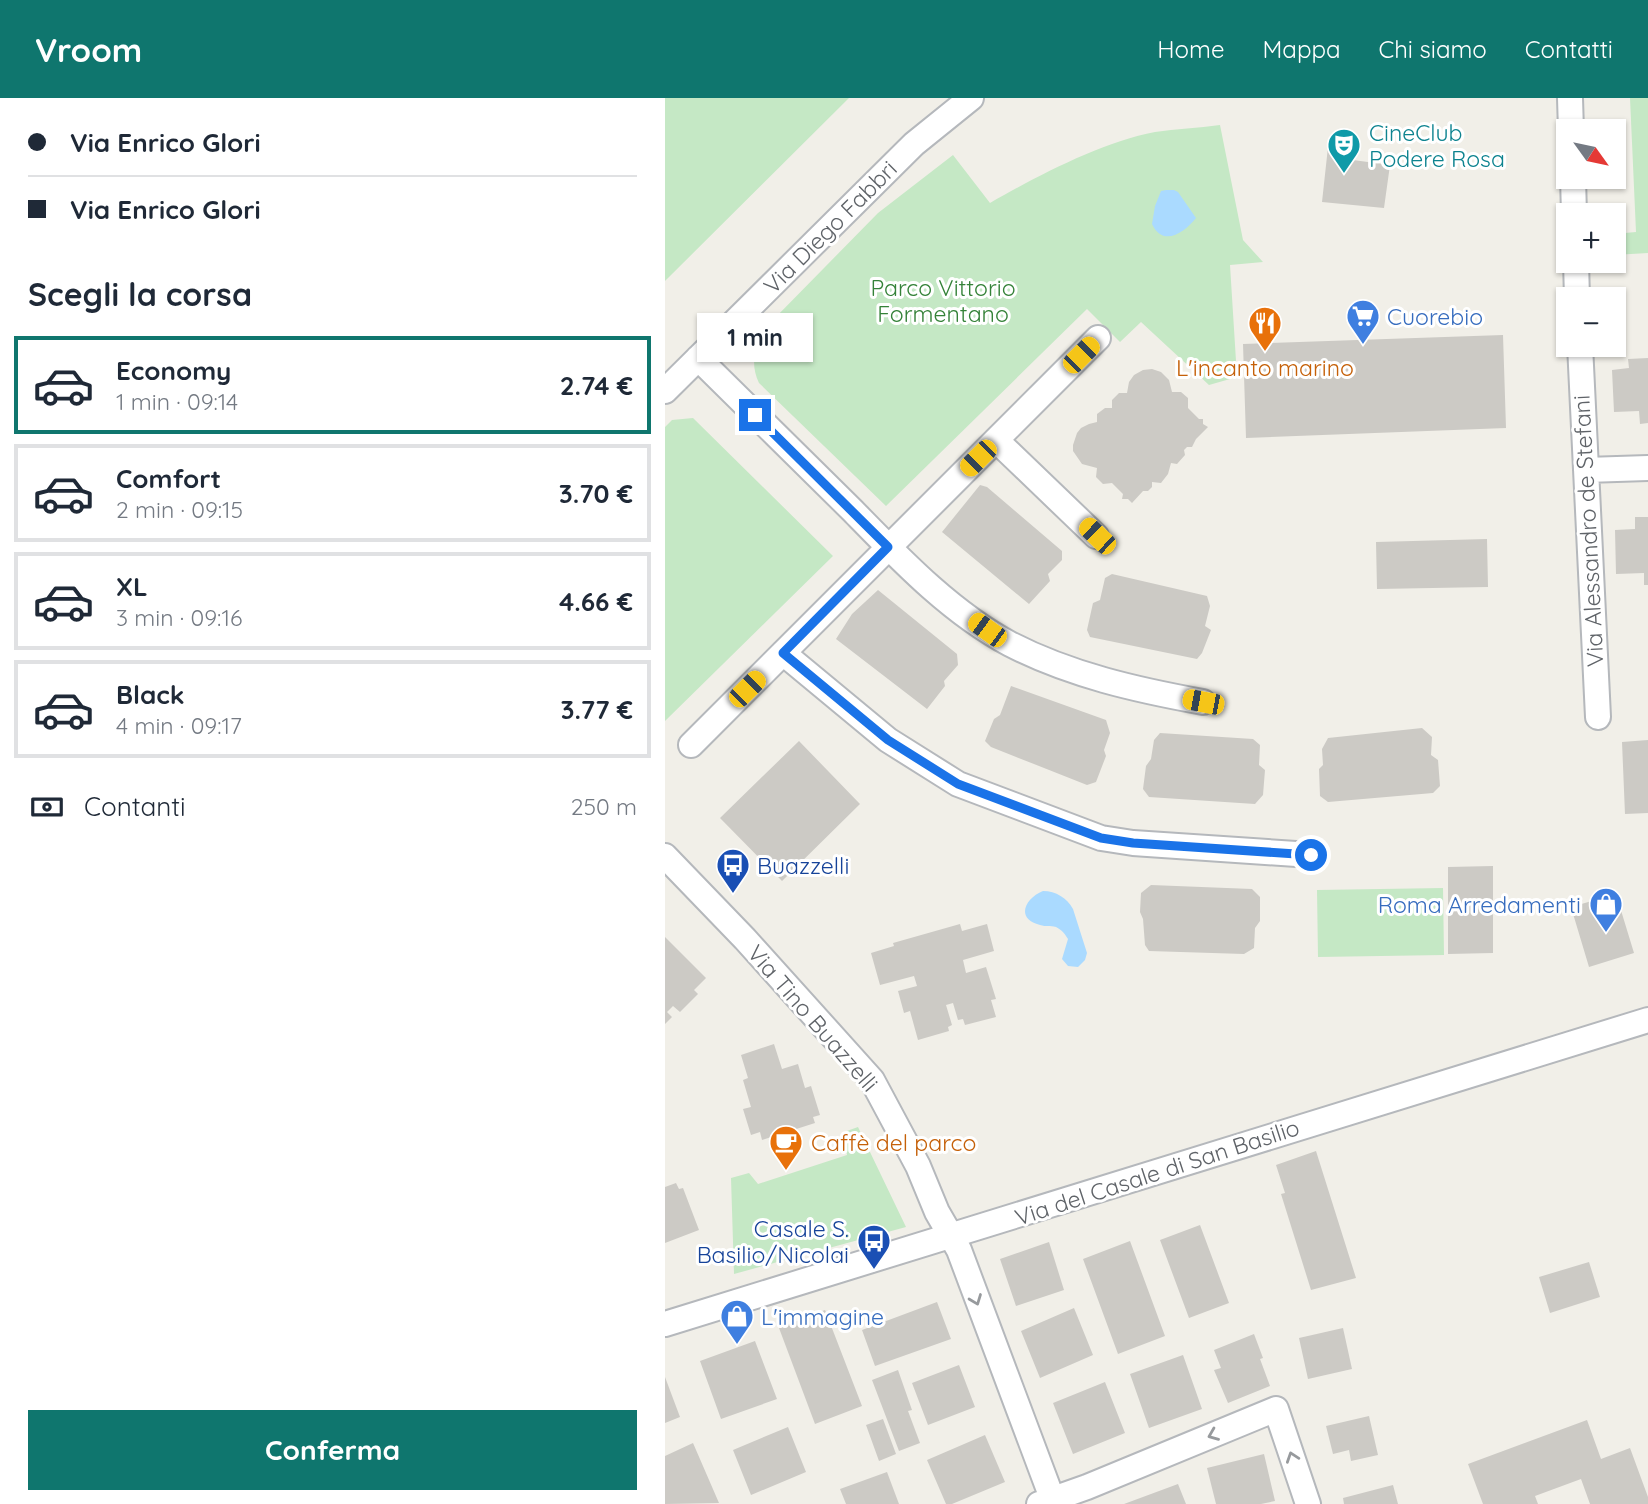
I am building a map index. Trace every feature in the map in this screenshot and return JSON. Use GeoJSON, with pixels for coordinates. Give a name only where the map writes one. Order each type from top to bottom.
{"type":"FeatureCollection","features":[{"type":"Feature","properties":{"kind":"street","name":"Via Diego Fabbri"},"geometry":{"type":"LineString","coordinates":[[665,391],[914,144],[971,98]]}},
{"type":"Feature","properties":{"kind":"street"},"geometry":{"type":"LineString","coordinates":[[1570,98],[1571,119]]}},
{"type":"Feature","properties":{"kind":"street"},"geometry":{"type":"LineString","coordinates":[[691,745],[1098,338]]}},
{"type":"Feature","properties":{"kind":"street","name":"Via Alessandro de Stefani"},"geometry":{"type":"LineString","coordinates":[[1581,357],[1598,717]]}},
{"type":"Feature","properties":{"kind":"street"},"geometry":{"type":"LineString","coordinates":[[698,358],[888,547],[975,622],[1024,651],[1062,667],[1105,680],[1203,702]]}},
{"type":"Feature","properties":{"kind":"street"},"geometry":{"type":"LineString","coordinates":[[996,440],[1097,536]]}},
{"type":"Feature","properties":{"kind":"street"},"geometry":{"type":"LineString","coordinates":[[1586,470],[1648,468]]}},
{"type":"Feature","properties":{"kind":"street"},"geometry":{"type":"LineString","coordinates":[[783,653],[888,740],[958,784],[1101,838],[1133,843],[1311,855]]}},
{"type":"Feature","properties":{"kind":"street","name":"Via Tino Buazzelli"},"geometry":{"type":"LineString","coordinates":[[665,856],[745,939],[872,1080],[918,1166],[937,1212],[959,1250],[1054,1503]]}},
{"type":"Feature","properties":{"kind":"street","name":"Via del Casale di San Basilio"},"geometry":{"type":"LineString","coordinates":[[665,1324],[1648,1020]]}},
{"type":"Feature","properties":{"kind":"street"},"geometry":{"type":"LineString","coordinates":[[1054,1503],[1276,1409],[1308,1504]]}},
{"type":"Feature","properties":{"kind":"green space"},"geometry":{"type":"Polygon","coordinates":[[[665,98],[849,98],[665,281],[665,98]]]}},
{"type":"Feature","properties":{"kind":"green space"},"geometry":{"type":"Polygon","coordinates":[[[1630,98],[1648,98],[1648,253],[1626,254],[1626,233],[1636,232],[1630,98]]]}},
{"type":"Feature","properties":{"kind":"green space","name":"Parco Vittorio Formentano"},"geometry":{"type":"Polygon","coordinates":[[[1220,125],[1243,240],[1263,262],[1230,265],[1237,377],[1209,385],[1141,322],[1120,342],[1087,309],[886,506],[759,383],[754,359],[771,322],[878,213],[953,155],[990,203],[1049,171],[1113,144],[1155,132],[1220,125]]]}},
{"type":"Feature","properties":{"kind":"green space"},"geometry":{"type":"Polygon","coordinates":[[[693,418],[833,556],[665,721],[665,427],[672,420],[693,418]]]}},
{"type":"Feature","properties":{"kind":"green space"},"geometry":{"type":"Polygon","coordinates":[[[1443,888],[1444,955],[1318,957],[1317,890],[1443,888]]]}},
{"type":"Feature","properties":{"kind":"green space"},"geometry":{"type":"Polygon","coordinates":[[[858,1127],[906,1227],[734,1274],[731,1178],[749,1173],[758,1184],[847,1155],[844,1132],[858,1127]]]}},
{"type":"Feature","properties":{"kind":"water"},"geometry":{"type":"Polygon","coordinates":[[[1161,191],[1178,192],[1196,218],[1180,232],[1168,236],[1162,235],[1152,224],[1161,191]]]}},
{"type":"Feature","properties":{"kind":"water"},"geometry":{"type":"Polygon","coordinates":[[[1043,891],[1061,896],[1073,909],[1087,953],[1085,960],[1078,967],[1068,966],[1062,959],[1068,939],[1063,932],[1056,927],[1042,926],[1027,918],[1025,908],[1031,898],[1043,891]]]}},
{"type":"Feature","properties":{"kind":"building"},"geometry":{"type":"Polygon","coordinates":[[[1328,147],[1354,151],[1353,160],[1390,165],[1384,208],[1322,202],[1328,147]]]}},
{"type":"Feature","properties":{"kind":"building"},"geometry":{"type":"Polygon","coordinates":[[[1503,335],[1506,428],[1246,438],[1243,344],[1503,335]]]}},
{"type":"Feature","properties":{"kind":"building"},"geometry":{"type":"Polygon","coordinates":[[[1648,358],[1648,423],[1640,424],[1639,411],[1614,412],[1612,370],[1629,368],[1628,359],[1648,358]]]}},
{"type":"Feature","properties":{"kind":"building"},"geometry":{"type":"Polygon","coordinates":[[[1152,369],[1161,372],[1169,380],[1172,392],[1181,392],[1188,398],[1188,408],[1199,419],[1203,419],[1203,424],[1208,427],[1192,447],[1184,450],[1185,455],[1177,464],[1171,463],[1168,474],[1161,483],[1152,482],[1152,487],[1143,491],[1132,503],[1128,499],[1122,499],[1123,494],[1112,483],[1103,484],[1096,477],[1097,468],[1082,464],[1073,451],[1073,445],[1081,428],[1097,422],[1097,414],[1105,408],[1112,408],[1112,400],[1119,393],[1127,393],[1129,382],[1134,375],[1152,369]]]}},
{"type":"Feature","properties":{"kind":"building"},"geometry":{"type":"Polygon","coordinates":[[[980,485],[987,487],[1062,551],[1062,560],[1048,574],[1050,581],[1029,604],[942,532],[980,485]]]}},
{"type":"Feature","properties":{"kind":"building"},"geometry":{"type":"Polygon","coordinates":[[[1635,517],[1648,517],[1648,585],[1644,585],[1644,573],[1616,574],[1615,530],[1635,529],[1635,517]]]}},
{"type":"Feature","properties":{"kind":"building"},"geometry":{"type":"Polygon","coordinates":[[[1487,539],[1488,587],[1377,589],[1376,542],[1487,539]]]}},
{"type":"Feature","properties":{"kind":"building"},"geometry":{"type":"Polygon","coordinates":[[[1112,574],[1207,596],[1210,606],[1205,626],[1211,630],[1197,659],[1090,637],[1087,630],[1093,603],[1100,600],[1105,578],[1112,574]]]}},
{"type":"Feature","properties":{"kind":"building"},"geometry":{"type":"Polygon","coordinates":[[[878,590],[957,654],[958,665],[944,681],[945,686],[927,709],[836,639],[852,614],[878,590]]]}},
{"type":"Feature","properties":{"kind":"building"},"geometry":{"type":"Polygon","coordinates":[[[1011,686],[1106,720],[1110,733],[1104,750],[1106,756],[1096,782],[1087,785],[991,747],[985,741],[994,719],[1000,715],[1011,686]]]}},
{"type":"Feature","properties":{"kind":"building"},"geometry":{"type":"Polygon","coordinates":[[[1422,728],[1432,737],[1431,755],[1438,760],[1440,786],[1433,793],[1328,802],[1320,796],[1319,769],[1323,765],[1322,749],[1328,738],[1422,728]]]}},
{"type":"Feature","properties":{"kind":"building"},"geometry":{"type":"Polygon","coordinates":[[[1160,733],[1253,739],[1260,745],[1259,765],[1265,770],[1263,795],[1255,804],[1149,797],[1143,789],[1146,766],[1151,759],[1154,740],[1160,733]]]}},
{"type":"Feature","properties":{"kind":"building"},"geometry":{"type":"Polygon","coordinates":[[[1648,740],[1648,813],[1625,814],[1622,742],[1648,740]]]}},
{"type":"Feature","properties":{"kind":"building"},"geometry":{"type":"Polygon","coordinates":[[[799,741],[860,804],[782,881],[720,818],[799,741]]]}},
{"type":"Feature","properties":{"kind":"building"},"geometry":{"type":"Polygon","coordinates":[[[1493,866],[1493,953],[1448,954],[1448,867],[1493,866]]]}},
{"type":"Feature","properties":{"kind":"building"},"geometry":{"type":"Polygon","coordinates":[[[1151,885],[1252,889],[1260,897],[1260,921],[1255,928],[1254,948],[1244,954],[1149,951],[1145,945],[1140,912],[1141,893],[1151,885]]]}},
{"type":"Feature","properties":{"kind":"building"},"geometry":{"type":"Polygon","coordinates":[[[1616,894],[1634,953],[1589,967],[1571,907],[1616,894]]]}},
{"type":"Feature","properties":{"kind":"building"},"geometry":{"type":"Polygon","coordinates":[[[960,924],[962,931],[987,924],[994,951],[963,960],[966,973],[986,967],[996,999],[991,1000],[996,1017],[965,1025],[963,1019],[958,1020],[953,1003],[946,1005],[952,1025],[948,1027],[949,1031],[918,1040],[910,1011],[904,1013],[898,991],[917,986],[914,976],[880,985],[871,953],[894,946],[893,943],[960,924]]]}},
{"type":"Feature","properties":{"kind":"building"},"geometry":{"type":"Polygon","coordinates":[[[665,937],[706,978],[694,990],[698,994],[680,1012],[673,1006],[667,1012],[672,1017],[665,1024],[665,937]]]}},
{"type":"Feature","properties":{"kind":"building"},"geometry":{"type":"Polygon","coordinates":[[[774,1044],[782,1069],[798,1064],[805,1088],[811,1086],[820,1115],[813,1117],[815,1123],[762,1140],[760,1132],[751,1135],[743,1109],[751,1107],[743,1080],[748,1078],[741,1055],[774,1044]]]}},
{"type":"Feature","properties":{"kind":"building"},"geometry":{"type":"Polygon","coordinates":[[[1316,1151],[1356,1278],[1311,1290],[1281,1194],[1285,1193],[1276,1165],[1316,1151]]]}},
{"type":"Feature","properties":{"kind":"building"},"geometry":{"type":"Polygon","coordinates":[[[676,1183],[679,1189],[683,1188],[699,1230],[665,1243],[665,1187],[676,1183]]]}},
{"type":"Feature","properties":{"kind":"building"},"geometry":{"type":"Polygon","coordinates":[[[1200,1225],[1229,1303],[1189,1318],[1160,1240],[1200,1225]]]}},
{"type":"Feature","properties":{"kind":"building"},"geometry":{"type":"Polygon","coordinates":[[[1130,1241],[1165,1336],[1118,1354],[1083,1259],[1130,1241]]]}},
{"type":"Feature","properties":{"kind":"building"},"geometry":{"type":"Polygon","coordinates":[[[1049,1242],[1064,1290],[1016,1306],[1000,1259],[1049,1242]]]}},
{"type":"Feature","properties":{"kind":"building"},"geometry":{"type":"Polygon","coordinates":[[[1589,1262],[1600,1297],[1550,1313],[1539,1277],[1589,1262]]]}},
{"type":"Feature","properties":{"kind":"building"},"geometry":{"type":"Polygon","coordinates":[[[937,1302],[951,1339],[875,1366],[862,1330],[937,1302]]]}},
{"type":"Feature","properties":{"kind":"building"},"geometry":{"type":"Polygon","coordinates":[[[1074,1308],[1093,1355],[1040,1378],[1021,1331],[1074,1308]]]}},
{"type":"Feature","properties":{"kind":"building"},"geometry":{"type":"Polygon","coordinates":[[[825,1310],[862,1406],[815,1424],[779,1328],[825,1310]]]}},
{"type":"Feature","properties":{"kind":"building"},"geometry":{"type":"Polygon","coordinates":[[[1343,1328],[1352,1369],[1308,1379],[1299,1338],[1343,1328]]]}},
{"type":"Feature","properties":{"kind":"building"},"geometry":{"type":"Polygon","coordinates":[[[1254,1334],[1270,1386],[1228,1403],[1214,1370],[1221,1368],[1214,1350],[1254,1334]]]}},
{"type":"Feature","properties":{"kind":"building"},"geometry":{"type":"Polygon","coordinates":[[[755,1341],[777,1399],[721,1419],[700,1361],[755,1341]]]}},
{"type":"Feature","properties":{"kind":"building"},"geometry":{"type":"Polygon","coordinates":[[[1183,1355],[1202,1409],[1149,1428],[1130,1374],[1183,1355]]]}},
{"type":"Feature","properties":{"kind":"building"},"geometry":{"type":"Polygon","coordinates":[[[959,1365],[975,1407],[928,1425],[912,1383],[959,1365]]]}},
{"type":"Feature","properties":{"kind":"building"},"geometry":{"type":"Polygon","coordinates":[[[898,1370],[912,1410],[908,1411],[920,1443],[899,1451],[872,1380],[898,1370]]]}},
{"type":"Feature","properties":{"kind":"building"},"geometry":{"type":"Polygon","coordinates":[[[665,1377],[680,1417],[665,1423],[665,1377]]]}},
{"type":"Feature","properties":{"kind":"building"},"geometry":{"type":"Polygon","coordinates":[[[1105,1382],[1125,1433],[1073,1454],[1053,1403],[1105,1382]]]}},
{"type":"Feature","properties":{"kind":"building"},"geometry":{"type":"Polygon","coordinates":[[[1369,1416],[1378,1455],[1351,1461],[1349,1450],[1333,1454],[1326,1426],[1369,1416]]]}},
{"type":"Feature","properties":{"kind":"building"},"geometry":{"type":"Polygon","coordinates":[[[883,1419],[896,1454],[879,1461],[866,1425],[883,1419]]]}},
{"type":"Feature","properties":{"kind":"building"},"geometry":{"type":"Polygon","coordinates":[[[1587,1420],[1601,1459],[1630,1448],[1648,1497],[1648,1504],[1590,1504],[1581,1479],[1535,1496],[1538,1504],[1483,1504],[1468,1464],[1587,1420]]]}},
{"type":"Feature","properties":{"kind":"building"},"geometry":{"type":"Polygon","coordinates":[[[788,1427],[806,1472],[751,1495],[733,1450],[788,1427]]]}},
{"type":"Feature","properties":{"kind":"building"},"geometry":{"type":"Polygon","coordinates":[[[985,1435],[1005,1482],[946,1504],[927,1460],[985,1435]]]}},
{"type":"Feature","properties":{"kind":"building"},"geometry":{"type":"Polygon","coordinates":[[[693,1443],[719,1503],[665,1504],[665,1456],[693,1443]]]}},
{"type":"Feature","properties":{"kind":"building"},"geometry":{"type":"Polygon","coordinates":[[[1264,1454],[1275,1501],[1261,1504],[1216,1504],[1207,1468],[1264,1454]]]}},
{"type":"Feature","properties":{"kind":"building"},"geometry":{"type":"Polygon","coordinates":[[[887,1472],[899,1504],[846,1504],[840,1489],[887,1472]]]}},
{"type":"Feature","properties":{"kind":"building"},"geometry":{"type":"Polygon","coordinates":[[[1178,1484],[1186,1504],[1124,1504],[1178,1484]]]}},
{"type":"Feature","properties":{"kind":"building"},"geometry":{"type":"Polygon","coordinates":[[[1393,1485],[1398,1504],[1344,1504],[1343,1498],[1393,1485]]]}},
{"type":"Feature","properties":{"kind":"place","name":"CineClub Podere Rosa"},"geometry":{"type":"Point","coordinates":[1344,175]}},
{"type":"Feature","properties":{"kind":"place","name":"Cuorebio"},"geometry":{"type":"Point","coordinates":[1363,346]}},
{"type":"Feature","properties":{"kind":"place","name":"L'incanto marino"},"geometry":{"type":"Point","coordinates":[1265,353]}},
{"type":"Feature","properties":{"kind":"place","name":"Buazzelli"},"geometry":{"type":"Point","coordinates":[733,895]}},
{"type":"Feature","properties":{"kind":"place","name":"Roma Arredamenti"},"geometry":{"type":"Point","coordinates":[1606,934]}},
{"type":"Feature","properties":{"kind":"place","name":"Caffè del parco"},"geometry":{"type":"Point","coordinates":[786,1172]}},
{"type":"Feature","properties":{"kind":"place","name":"Casale S. Basilio/Nicolai"},"geometry":{"type":"Point","coordinates":[874,1271]}},
{"type":"Feature","properties":{"kind":"place","name":"L'immagine"},"geometry":{"type":"Point","coordinates":[737,1346]}},
{"type":"Feature","properties":{"kind":"route"},"geometry":{"type":"LineString","coordinates":[[755,415],[888,547],[783,653],[888,740],[958,784],[1101,838],[1133,843],[1311,855]]}}]}
